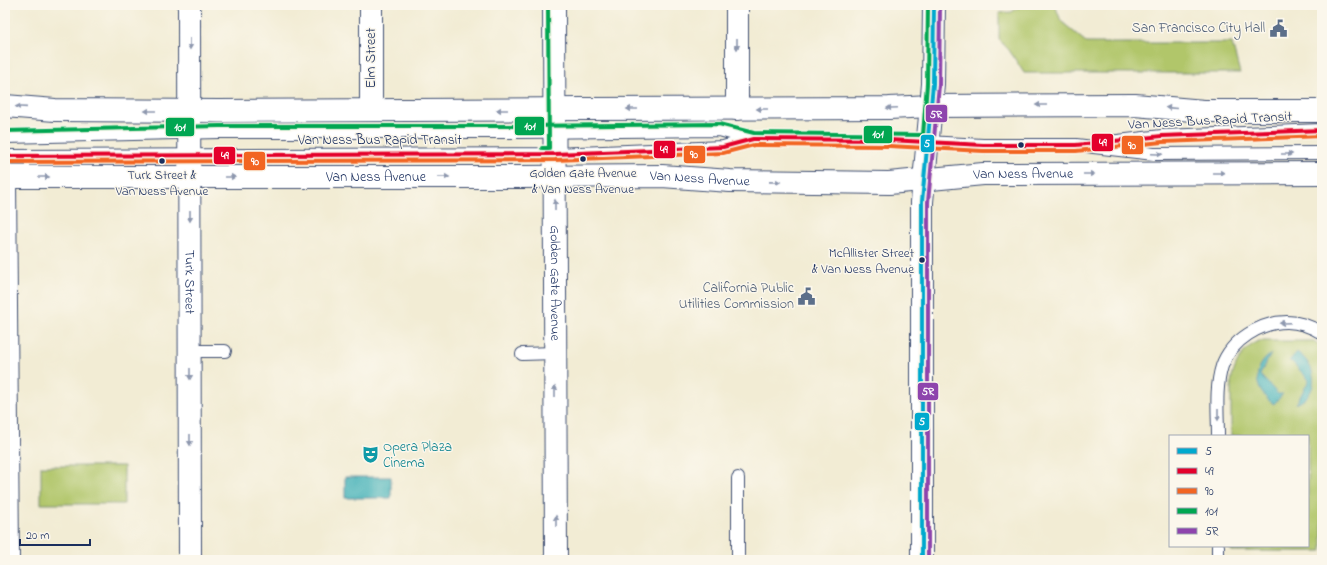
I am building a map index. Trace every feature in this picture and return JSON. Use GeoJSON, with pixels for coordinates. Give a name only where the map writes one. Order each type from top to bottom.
{"type":"FeatureCollection","features":[{"type":"Feature","properties":{"kind":"main road","name":"Turk Street"},"geometry":{"type":"LineString","coordinates":[[189,5],[190,560]]}},
{"type":"Feature","properties":{"kind":"main road","name":"Elm Street"},"geometry":{"type":"LineString","coordinates":[[371,5],[371,110]]}},
{"type":"Feature","properties":{"kind":"main road","name":"Golden Gate Avenue"},"geometry":{"type":"LineString","coordinates":[[554,5],[556,560]]}},
{"type":"Feature","properties":{"kind":"main road"},"geometry":{"type":"LineString","coordinates":[[737,5],[737,109]]}},
{"type":"Feature","properties":{"kind":"main road"},"geometry":{"type":"LineString","coordinates":[[922,560],[922,202],[933,84],[934,5]]}},
{"type":"Feature","properties":{"kind":"main road"},"geometry":{"type":"LineString","coordinates":[[5,106],[55,110],[189,111],[737,109],[1135,105],[1204,111],[1322,111]]}},
{"type":"Feature","properties":{"kind":"main road","name":"Van Ness Avenue"},"geometry":{"type":"LineString","coordinates":[[5,177],[662,176],[730,182],[888,183],[983,174],[1322,173]]}},
{"type":"Feature","properties":{"kind":"main road"},"geometry":{"type":"LineString","coordinates":[[5,177],[8,560]]}},
{"type":"Feature","properties":{"kind":"lane","name":"Van Ness Bus Rapid Transit"},"geometry":{"type":"LineString","coordinates":[[5,137],[190,133],[719,130],[753,139],[889,140],[983,145],[1076,145],[1162,136],[1322,130]]}},
{"type":"Feature","properties":{"kind":"lane","name":"Van Ness Bus Rapid Transit"},"geometry":{"type":"LineString","coordinates":[[5,156],[555,154],[723,147],[753,139]]}},
{"type":"Feature","properties":{"kind":"lane","name":"Van Ness Bus Rapid Transit"},"geometry":{"type":"LineString","coordinates":[[1076,145],[1154,154],[1322,153]]}},
{"type":"Feature","properties":{"kind":"lane"},"geometry":{"type":"LineString","coordinates":[[1218,435],[1218,380],[1223,364],[1232,349],[1244,337],[1271,324],[1287,322],[1314,328],[1322,333]]}},
{"type":"Feature","properties":{"kind":"lane"},"geometry":{"type":"LineString","coordinates":[[190,351],[225,351]]}},
{"type":"Feature","properties":{"kind":"lane"},"geometry":{"type":"LineString","coordinates":[[522,354],[555,354]]}},
{"type":"Feature","properties":{"kind":"lane"},"geometry":{"type":"LineString","coordinates":[[738,478],[738,560]]}},
{"type":"Feature","properties":{"kind":"lane"},"geometry":{"type":"LineString","coordinates":[[1218,547],[1218,560]]}},
{"type":"Feature","properties":{"kind":"green space"},"geometry":{"type":"Polygon","coordinates":[[[1021,5],[1055,5],[1061,21],[1087,43],[1232,43],[1240,73],[1024,73],[1009,50],[999,40],[999,13],[1012,12],[1021,5]]]}},
{"type":"Feature","properties":{"kind":"green space"},"geometry":{"type":"Polygon","coordinates":[[[1259,341],[1314,341],[1322,347],[1322,551],[1231,551],[1231,547],[1309,547],[1309,435],[1231,435],[1232,377],[1240,358],[1253,344],[1259,341]]]}},
{"type":"Feature","properties":{"kind":"green space"},"geometry":{"type":"Polygon","coordinates":[[[41,466],[124,466],[124,504],[41,504],[41,466]]]}},
{"type":"Feature","properties":{"kind":"water"},"geometry":{"type":"Polygon","coordinates":[[[1297,352],[1309,364],[1312,372],[1313,387],[1304,399],[1296,404],[1309,380],[1292,362],[1289,361],[1297,352]]]}},
{"type":"Feature","properties":{"kind":"water"},"geometry":{"type":"Polygon","coordinates":[[[1271,354],[1260,375],[1278,394],[1283,394],[1274,404],[1262,393],[1258,380],[1260,366],[1271,354]]]}},
{"type":"Feature","properties":{"kind":"water"},"geometry":{"type":"Polygon","coordinates":[[[345,477],[391,477],[391,498],[345,498],[345,477]]]}},
{"type":"Feature","properties":{"kind":"transit line","name":"101"},"geometry":{"type":"LineString","coordinates":[[542,148],[549,148],[548,5]]}},
{"type":"Feature","properties":{"kind":"transit line","name":"101"},"geometry":{"type":"LineString","coordinates":[[5,131],[219,126],[520,126],[719,124],[754,133],[923,135],[927,84],[928,5]]}},
{"type":"Feature","properties":{"kind":"transit line","name":"5"},"geometry":{"type":"LineString","coordinates":[[922,560],[922,202],[933,84],[934,5]]}},
{"type":"Feature","properties":{"kind":"transit line","name":"5R"},"geometry":{"type":"LineString","coordinates":[[928,560],[928,202],[939,85],[940,5]]}},
{"type":"Feature","properties":{"kind":"transit line","name":"49"},"geometry":{"type":"LineString","coordinates":[[5,156],[555,154],[723,147],[753,139],[889,140],[983,145],[1076,145],[1162,136],[1322,130]]}},
{"type":"Feature","properties":{"kind":"transit line","name":"90"},"geometry":{"type":"LineString","coordinates":[[5,162],[555,160],[723,153],[754,145],[889,146],[983,151],[1076,151],[1162,142],[1322,136]]}},
{"type":"Feature","properties":{"kind":"place","name":"San Francisco City Hall"},"geometry":{"type":"Point","coordinates":[1278,28]}},
{"type":"Feature","properties":{"kind":"place","name":"Golden Gate Avenue & Van Ness Avenue"},"geometry":{"type":"Point","coordinates":[583,159]}},
{"type":"Feature","properties":{"kind":"place","name":"Turk Street & Van Ness Avenue"},"geometry":{"type":"Point","coordinates":[162,161]}},
{"type":"Feature","properties":{"kind":"place","name":"McAllister Street & Van Ness Avenue"},"geometry":{"type":"Point","coordinates":[922,260]}},
{"type":"Feature","properties":{"kind":"place","name":"California Public Utilities Commission"},"geometry":{"type":"Point","coordinates":[807,296]}},
{"type":"Feature","properties":{"kind":"place","name":"Opera Plaza Cinema"},"geometry":{"type":"Point","coordinates":[370,455]}}]}
